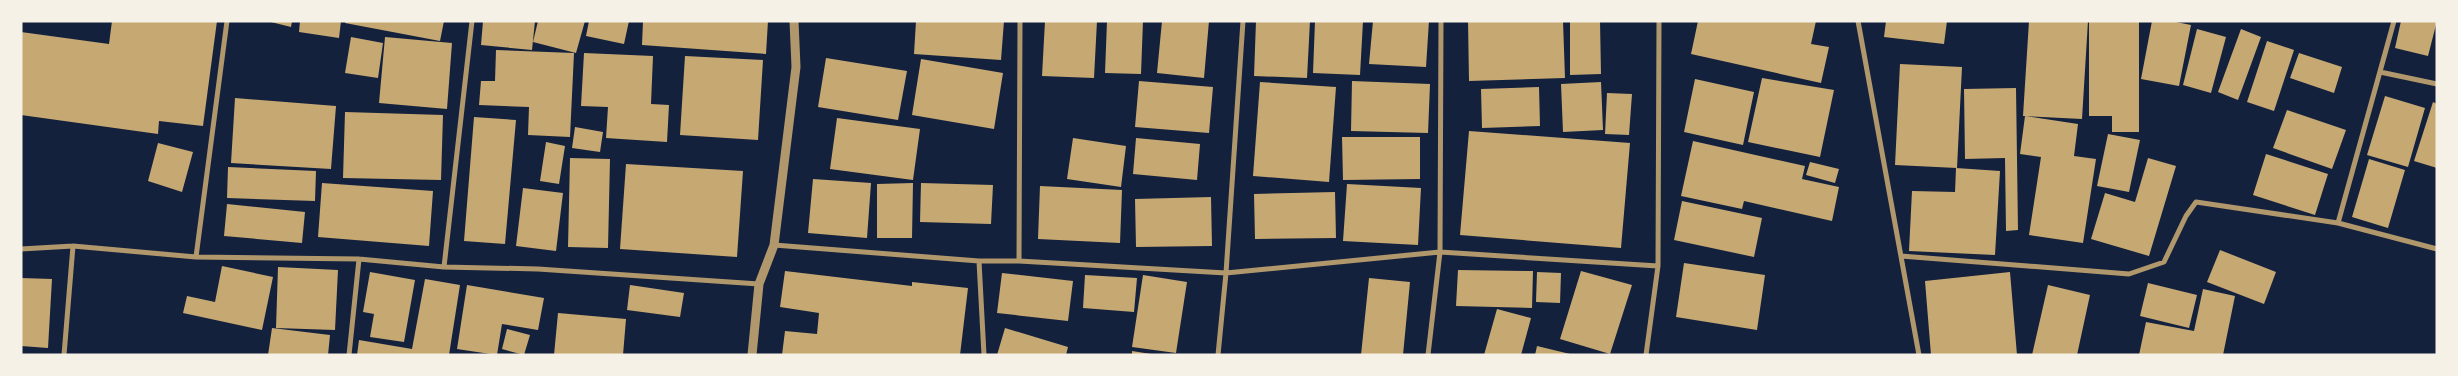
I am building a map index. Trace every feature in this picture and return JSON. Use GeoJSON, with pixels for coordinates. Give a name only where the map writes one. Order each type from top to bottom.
{"type":"FeatureCollection","features":[{"type":"Feature","properties":{"kind":"street"},"geometry":{"type":"LineString","coordinates":[[196,256],[227,21]]}},
{"type":"Feature","properties":{"kind":"street"},"geometry":{"type":"LineString","coordinates":[[444,267],[472,21]]}},
{"type":"Feature","properties":{"kind":"street"},"geometry":{"type":"LineString","coordinates":[[752,355],[759,284],[774,245],[796,67],[794,21]]}},
{"type":"Feature","properties":{"kind":"street"},"geometry":{"type":"LineString","coordinates":[[1019,261],[1020,21]]}},
{"type":"Feature","properties":{"kind":"street"},"geometry":{"type":"LineString","coordinates":[[1218,355],[1226,273],[1243,21]]}},
{"type":"Feature","properties":{"kind":"street"},"geometry":{"type":"LineString","coordinates":[[1428,355],[1440,252],[1441,21]]}},
{"type":"Feature","properties":{"kind":"street"},"geometry":{"type":"LineString","coordinates":[[1646,355],[1658,266],[1659,21]]}},
{"type":"Feature","properties":{"kind":"street"},"geometry":{"type":"LineString","coordinates":[[1858,21],[1919,355]]}},
{"type":"Feature","properties":{"kind":"street"},"geometry":{"type":"LineString","coordinates":[[2338,224],[2394,21]]}},
{"type":"Feature","properties":{"kind":"street"},"geometry":{"type":"LineString","coordinates":[[2380,72],[2437,84]]}},
{"type":"Feature","properties":{"kind":"street"},"geometry":{"type":"LineString","coordinates":[[1900,256],[2129,274],[2164,262],[2186,216],[2196,202],[2338,224],[2437,248]]}},
{"type":"Feature","properties":{"kind":"street"},"geometry":{"type":"LineString","coordinates":[[774,245],[979,261],[1019,261],[1226,273],[1440,252],[1658,266]]}},
{"type":"Feature","properties":{"kind":"street"},"geometry":{"type":"LineString","coordinates":[[64,355],[73,246]]}},
{"type":"Feature","properties":{"kind":"street"},"geometry":{"type":"LineString","coordinates":[[21,249],[73,246],[196,256],[359,259],[444,267],[538,269],[759,284]]}},
{"type":"Feature","properties":{"kind":"street"},"geometry":{"type":"LineString","coordinates":[[349,355],[359,259]]}},
{"type":"Feature","properties":{"kind":"street"},"geometry":{"type":"LineString","coordinates":[[979,261],[984,355]]}},
{"type":"Feature","properties":{"kind":"building"},"geometry":{"type":"Polygon","coordinates":[[[112,21],[217,21],[203,126],[159,121],[158,134],[21,115],[21,32],[109,44],[112,21]]]}},
{"type":"Feature","properties":{"kind":"building"},"geometry":{"type":"Polygon","coordinates":[[[267,21],[292,21],[291,27],[267,21]]]}},
{"type":"Feature","properties":{"kind":"building"},"geometry":{"type":"Polygon","coordinates":[[[300,21],[341,21],[339,38],[299,32],[300,21]]]}},
{"type":"Feature","properties":{"kind":"building"},"geometry":{"type":"Polygon","coordinates":[[[345,21],[444,21],[440,41],[345,23],[345,21]]]}},
{"type":"Feature","properties":{"kind":"building"},"geometry":{"type":"Polygon","coordinates":[[[483,21],[535,21],[532,50],[481,45],[483,21]]]}},
{"type":"Feature","properties":{"kind":"building"},"geometry":{"type":"Polygon","coordinates":[[[538,21],[585,21],[576,53],[533,42],[538,21]]]}},
{"type":"Feature","properties":{"kind":"building"},"geometry":{"type":"Polygon","coordinates":[[[589,21],[629,21],[624,44],[586,36],[589,21]]]}},
{"type":"Feature","properties":{"kind":"building"},"geometry":{"type":"Polygon","coordinates":[[[643,21],[768,21],[766,54],[642,45],[643,21]]]}},
{"type":"Feature","properties":{"kind":"building"},"geometry":{"type":"Polygon","coordinates":[[[916,21],[1004,21],[1001,60],[914,54],[916,21]]]}},
{"type":"Feature","properties":{"kind":"building"},"geometry":{"type":"Polygon","coordinates":[[[1045,21],[1097,21],[1094,78],[1042,76],[1045,21]]]}},
{"type":"Feature","properties":{"kind":"building"},"geometry":{"type":"Polygon","coordinates":[[[1107,21],[1143,21],[1141,74],[1105,73],[1107,21]]]}},
{"type":"Feature","properties":{"kind":"building"},"geometry":{"type":"Polygon","coordinates":[[[1162,21],[1209,21],[1204,78],[1157,73],[1162,21]]]}},
{"type":"Feature","properties":{"kind":"building"},"geometry":{"type":"Polygon","coordinates":[[[1256,21],[1310,21],[1307,78],[1254,76],[1256,21]]]}},
{"type":"Feature","properties":{"kind":"building"},"geometry":{"type":"Polygon","coordinates":[[[1315,21],[1363,21],[1360,75],[1313,73],[1315,21]]]}},
{"type":"Feature","properties":{"kind":"building"},"geometry":{"type":"Polygon","coordinates":[[[1373,21],[1429,21],[1426,67],[1369,64],[1373,21]]]}},
{"type":"Feature","properties":{"kind":"building"},"geometry":{"type":"Polygon","coordinates":[[[1468,21],[1563,21],[1565,78],[1469,81],[1468,21]]]}},
{"type":"Feature","properties":{"kind":"building"},"geometry":{"type":"Polygon","coordinates":[[[1570,21],[1600,21],[1601,74],[1570,75],[1570,21]]]}},
{"type":"Feature","properties":{"kind":"building"},"geometry":{"type":"Polygon","coordinates":[[[1698,21],[1816,21],[1811,44],[1829,47],[1821,83],[1691,54],[1698,21]]]}},
{"type":"Feature","properties":{"kind":"building"},"geometry":{"type":"Polygon","coordinates":[[[1886,21],[1947,21],[1944,44],[1884,37],[1886,21]]]}},
{"type":"Feature","properties":{"kind":"building"},"geometry":{"type":"Polygon","coordinates":[[[2029,21],[2088,21],[2082,119],[2023,116],[2029,21]]]}},
{"type":"Feature","properties":{"kind":"building"},"geometry":{"type":"Polygon","coordinates":[[[2089,21],[2139,21],[2139,132],[2112,132],[2112,116],[2089,116],[2089,21]]]}},
{"type":"Feature","properties":{"kind":"building"},"geometry":{"type":"Polygon","coordinates":[[[2152,21],[2171,21],[2191,25],[2179,86],[2141,79],[2152,21]]]}},
{"type":"Feature","properties":{"kind":"building"},"geometry":{"type":"Polygon","coordinates":[[[2401,21],[2437,21],[2428,56],[2395,48],[2401,21]]]}},
{"type":"Feature","properties":{"kind":"building"},"geometry":{"type":"Polygon","coordinates":[[[2197,29],[2226,37],[2211,93],[2183,85],[2197,29]]]}},
{"type":"Feature","properties":{"kind":"building"},"geometry":{"type":"Polygon","coordinates":[[[2241,29],[2261,37],[2238,100],[2218,92],[2241,29]]]}},
{"type":"Feature","properties":{"kind":"building"},"geometry":{"type":"Polygon","coordinates":[[[351,37],[383,43],[378,78],[345,73],[351,37]]]}},
{"type":"Feature","properties":{"kind":"building"},"geometry":{"type":"Polygon","coordinates":[[[385,37],[452,43],[447,109],[379,103],[385,37]]]}},
{"type":"Feature","properties":{"kind":"building"},"geometry":{"type":"Polygon","coordinates":[[[2267,41],[2294,50],[2274,111],[2247,102],[2267,41]]]}},
{"type":"Feature","properties":{"kind":"building"},"geometry":{"type":"Polygon","coordinates":[[[496,50],[574,53],[570,137],[528,135],[529,107],[479,105],[481,81],[495,81],[496,50]]]}},
{"type":"Feature","properties":{"kind":"building"},"geometry":{"type":"Polygon","coordinates":[[[584,53],[653,56],[651,104],[669,105],[667,142],[606,138],[608,107],[581,106],[584,53]]]}},
{"type":"Feature","properties":{"kind":"building"},"geometry":{"type":"Polygon","coordinates":[[[2299,53],[2342,67],[2334,93],[2290,78],[2299,53]]]}},
{"type":"Feature","properties":{"kind":"building"},"geometry":{"type":"Polygon","coordinates":[[[685,56],[763,60],[758,140],[680,135],[685,56]]]}},
{"type":"Feature","properties":{"kind":"building"},"geometry":{"type":"Polygon","coordinates":[[[826,58],[907,71],[898,120],[818,107],[826,58]]]}},
{"type":"Feature","properties":{"kind":"building"},"geometry":{"type":"Polygon","coordinates":[[[921,59],[1003,73],[994,129],[912,115],[921,59]]]}},
{"type":"Feature","properties":{"kind":"building"},"geometry":{"type":"Polygon","coordinates":[[[1900,64],[1962,67],[1957,168],[1895,165],[1900,64]]]}},
{"type":"Feature","properties":{"kind":"building"},"geometry":{"type":"Polygon","coordinates":[[[1762,78],[1834,90],[1820,157],[1748,142],[1762,78]]]}},
{"type":"Feature","properties":{"kind":"building"},"geometry":{"type":"Polygon","coordinates":[[[1695,79],[1754,92],[1743,145],[1684,132],[1695,79]]]}},
{"type":"Feature","properties":{"kind":"building"},"geometry":{"type":"Polygon","coordinates":[[[1139,81],[1213,87],[1209,133],[1135,127],[1139,81]]]}},
{"type":"Feature","properties":{"kind":"building"},"geometry":{"type":"Polygon","coordinates":[[[1352,81],[1430,84],[1428,133],[1351,131],[1352,81]]]}},
{"type":"Feature","properties":{"kind":"building"},"geometry":{"type":"Polygon","coordinates":[[[1260,82],[1336,87],[1329,182],[1253,176],[1260,82]]]}},
{"type":"Feature","properties":{"kind":"building"},"geometry":{"type":"Polygon","coordinates":[[[1601,82],[1603,130],[1563,132],[1561,84],[1601,82]]]}},
{"type":"Feature","properties":{"kind":"building"},"geometry":{"type":"Polygon","coordinates":[[[1539,87],[1540,126],[1482,128],[1481,89],[1539,87]]]}},
{"type":"Feature","properties":{"kind":"building"},"geometry":{"type":"Polygon","coordinates":[[[2016,88],[2018,230],[2006,231],[2005,158],[1965,159],[1964,89],[2016,88]]]}},
{"type":"Feature","properties":{"kind":"building"},"geometry":{"type":"Polygon","coordinates":[[[1607,93],[1632,94],[1629,135],[1605,134],[1607,93]]]}},
{"type":"Feature","properties":{"kind":"building"},"geometry":{"type":"Polygon","coordinates":[[[2385,96],[2425,108],[2408,167],[2367,155],[2385,96]]]}},
{"type":"Feature","properties":{"kind":"building"},"geometry":{"type":"Polygon","coordinates":[[[235,98],[336,106],[331,169],[231,163],[235,98]]]}},
{"type":"Feature","properties":{"kind":"building"},"geometry":{"type":"Polygon","coordinates":[[[2433,102],[2437,104],[2437,168],[2414,161],[2433,102]]]}},
{"type":"Feature","properties":{"kind":"building"},"geometry":{"type":"Polygon","coordinates":[[[2287,110],[2346,130],[2332,169],[2273,148],[2287,110]]]}},
{"type":"Feature","properties":{"kind":"building"},"geometry":{"type":"Polygon","coordinates":[[[345,112],[443,115],[441,180],[343,178],[345,112]]]}},
{"type":"Feature","properties":{"kind":"building"},"geometry":{"type":"Polygon","coordinates":[[[2025,116],[2078,124],[2074,156],[2096,159],[2083,243],[2029,235],[2041,157],[2020,154],[2025,116]]]}},
{"type":"Feature","properties":{"kind":"building"},"geometry":{"type":"Polygon","coordinates":[[[474,117],[516,120],[505,244],[464,241],[474,117]]]}},
{"type":"Feature","properties":{"kind":"building"},"geometry":{"type":"Polygon","coordinates":[[[837,118],[920,129],[913,180],[830,169],[837,118]]]}},
{"type":"Feature","properties":{"kind":"building"},"geometry":{"type":"Polygon","coordinates":[[[575,127],[603,132],[600,152],[572,148],[575,127]]]}},
{"type":"Feature","properties":{"kind":"building"},"geometry":{"type":"Polygon","coordinates":[[[1469,131],[1630,143],[1621,248],[1460,235],[1469,131]]]}},
{"type":"Feature","properties":{"kind":"building"},"geometry":{"type":"Polygon","coordinates":[[[2108,134],[2140,140],[2129,192],[2097,186],[2108,134]]]}},
{"type":"Feature","properties":{"kind":"building"},"geometry":{"type":"Polygon","coordinates":[[[1342,137],[1420,137],[1420,179],[1343,180],[1342,137]]]}},
{"type":"Feature","properties":{"kind":"building"},"geometry":{"type":"Polygon","coordinates":[[[1073,138],[1126,146],[1121,187],[1067,179],[1073,138]]]}},
{"type":"Feature","properties":{"kind":"building"},"geometry":{"type":"Polygon","coordinates":[[[1136,138],[1200,144],[1197,180],[1133,174],[1136,138]]]}},
{"type":"Feature","properties":{"kind":"building"},"geometry":{"type":"Polygon","coordinates":[[[1693,141],[1805,166],[1802,179],[1839,187],[1832,221],[1744,201],[1742,209],[1681,196],[1693,141]]]}},
{"type":"Feature","properties":{"kind":"building"},"geometry":{"type":"Polygon","coordinates":[[[546,142],[565,146],[559,184],[540,181],[546,142]]]}},
{"type":"Feature","properties":{"kind":"building"},"geometry":{"type":"Polygon","coordinates":[[[158,143],[193,152],[182,192],[148,181],[158,143]]]}},
{"type":"Feature","properties":{"kind":"building"},"geometry":{"type":"Polygon","coordinates":[[[2266,154],[2328,174],[2315,215],[2253,195],[2266,154]]]}},
{"type":"Feature","properties":{"kind":"building"},"geometry":{"type":"Polygon","coordinates":[[[570,158],[610,159],[608,248],[568,247],[570,158]]]}},
{"type":"Feature","properties":{"kind":"building"},"geometry":{"type":"Polygon","coordinates":[[[2148,158],[2176,166],[2149,256],[2091,239],[2105,193],[2135,202],[2148,158]]]}},
{"type":"Feature","properties":{"kind":"building"},"geometry":{"type":"Polygon","coordinates":[[[2369,159],[2405,170],[2388,228],[2352,217],[2369,159]]]}},
{"type":"Feature","properties":{"kind":"building"},"geometry":{"type":"Polygon","coordinates":[[[1810,162],[1839,169],[1835,183],[1806,175],[1810,162]]]}},
{"type":"Feature","properties":{"kind":"building"},"geometry":{"type":"Polygon","coordinates":[[[626,164],[743,171],[737,257],[620,249],[626,164]]]}},
{"type":"Feature","properties":{"kind":"building"},"geometry":{"type":"Polygon","coordinates":[[[228,167],[316,171],[315,201],[227,198],[228,167]]]}},
{"type":"Feature","properties":{"kind":"building"},"geometry":{"type":"Polygon","coordinates":[[[1956,168],[2000,171],[1995,255],[1909,251],[1912,191],[1955,192],[1956,168]]]}},
{"type":"Feature","properties":{"kind":"building"},"geometry":{"type":"Polygon","coordinates":[[[813,179],[871,183],[867,238],[808,233],[813,179]]]}},
{"type":"Feature","properties":{"kind":"building"},"geometry":{"type":"Polygon","coordinates":[[[322,183],[433,191],[429,246],[318,237],[322,183]]]}},
{"type":"Feature","properties":{"kind":"building"},"geometry":{"type":"Polygon","coordinates":[[[913,183],[912,238],[877,238],[877,184],[913,183]]]}},
{"type":"Feature","properties":{"kind":"building"},"geometry":{"type":"Polygon","coordinates":[[[921,183],[993,185],[991,224],[920,222],[921,183]]]}},
{"type":"Feature","properties":{"kind":"building"},"geometry":{"type":"Polygon","coordinates":[[[1347,184],[1421,188],[1418,245],[1343,241],[1347,184]]]}},
{"type":"Feature","properties":{"kind":"building"},"geometry":{"type":"Polygon","coordinates":[[[1040,186],[1122,190],[1120,243],[1038,239],[1040,186]]]}},
{"type":"Feature","properties":{"kind":"building"},"geometry":{"type":"Polygon","coordinates":[[[523,188],[563,193],[556,251],[516,246],[523,188]]]}},
{"type":"Feature","properties":{"kind":"building"},"geometry":{"type":"Polygon","coordinates":[[[1335,192],[1336,238],[1255,239],[1254,194],[1335,192]]]}},
{"type":"Feature","properties":{"kind":"building"},"geometry":{"type":"Polygon","coordinates":[[[1211,197],[1212,246],[1136,247],[1135,199],[1211,197]]]}},
{"type":"Feature","properties":{"kind":"building"},"geometry":{"type":"Polygon","coordinates":[[[1682,201],[1762,218],[1754,257],[1674,240],[1682,201]]]}},
{"type":"Feature","properties":{"kind":"building"},"geometry":{"type":"Polygon","coordinates":[[[227,204],[305,212],[302,243],[224,236],[227,204]]]}},
{"type":"Feature","properties":{"kind":"building"},"geometry":{"type":"Polygon","coordinates":[[[2220,250],[2276,272],[2264,304],[2207,282],[2220,250]]]}},
{"type":"Feature","properties":{"kind":"building"},"geometry":{"type":"Polygon","coordinates":[[[1684,263],[1765,275],[1757,330],[1676,317],[1684,263]]]}},
{"type":"Feature","properties":{"kind":"building"},"geometry":{"type":"Polygon","coordinates":[[[222,266],[273,277],[262,330],[183,313],[187,296],[215,302],[222,266]]]}},
{"type":"Feature","properties":{"kind":"building"},"geometry":{"type":"Polygon","coordinates":[[[278,267],[338,270],[335,330],[276,328],[278,267]]]}},
{"type":"Feature","properties":{"kind":"building"},"geometry":{"type":"Polygon","coordinates":[[[1458,270],[1533,271],[1532,308],[1456,306],[1458,270]]]}},
{"type":"Feature","properties":{"kind":"building"},"geometry":{"type":"Polygon","coordinates":[[[785,271],[912,286],[912,282],[968,288],[960,355],[782,355],[785,331],[817,334],[819,313],[780,307],[785,271]]]}},
{"type":"Feature","properties":{"kind":"building"},"geometry":{"type":"Polygon","coordinates":[[[1581,271],[1632,285],[1610,354],[1560,339],[1581,271]]]}},
{"type":"Feature","properties":{"kind":"building"},"geometry":{"type":"Polygon","coordinates":[[[370,272],[415,280],[404,342],[370,337],[374,314],[363,312],[370,272]]]}},
{"type":"Feature","properties":{"kind":"building"},"geometry":{"type":"Polygon","coordinates":[[[1537,272],[1561,273],[1560,303],[1536,302],[1537,272]]]}},
{"type":"Feature","properties":{"kind":"building"},"geometry":{"type":"Polygon","coordinates":[[[2010,272],[2017,355],[1931,355],[1925,281],[2010,272]]]}},
{"type":"Feature","properties":{"kind":"building"},"geometry":{"type":"Polygon","coordinates":[[[1002,273],[1073,281],[1068,321],[997,313],[1002,273]]]}},
{"type":"Feature","properties":{"kind":"building"},"geometry":{"type":"Polygon","coordinates":[[[1085,275],[1137,278],[1134,312],[1083,308],[1085,275]]]}},
{"type":"Feature","properties":{"kind":"building"},"geometry":{"type":"Polygon","coordinates":[[[1143,275],[1187,282],[1176,353],[1132,347],[1143,275]]]}},
{"type":"Feature","properties":{"kind":"building"},"geometry":{"type":"Polygon","coordinates":[[[21,278],[52,279],[48,348],[21,346],[21,278]]]}},
{"type":"Feature","properties":{"kind":"building"},"geometry":{"type":"Polygon","coordinates":[[[1369,278],[1410,282],[1403,355],[1361,355],[1369,278]]]}},
{"type":"Feature","properties":{"kind":"building"},"geometry":{"type":"Polygon","coordinates":[[[425,279],[460,285],[449,355],[357,355],[359,340],[412,349],[425,279]]]}},
{"type":"Feature","properties":{"kind":"building"},"geometry":{"type":"Polygon","coordinates":[[[2148,283],[2197,295],[2189,328],[2140,316],[2148,283]]]}},
{"type":"Feature","properties":{"kind":"building"},"geometry":{"type":"Polygon","coordinates":[[[467,285],[544,298],[538,330],[502,324],[497,355],[457,349],[467,285]]]}},
{"type":"Feature","properties":{"kind":"building"},"geometry":{"type":"Polygon","coordinates":[[[630,285],[684,293],[680,317],[627,310],[630,285]]]}},
{"type":"Feature","properties":{"kind":"building"},"geometry":{"type":"Polygon","coordinates":[[[2048,285],[2090,295],[2077,355],[2032,355],[2048,285]]]}},
{"type":"Feature","properties":{"kind":"building"},"geometry":{"type":"Polygon","coordinates":[[[2203,289],[2235,296],[2223,355],[2139,355],[2146,322],[2194,331],[2203,289]]]}},
{"type":"Feature","properties":{"kind":"building"},"geometry":{"type":"Polygon","coordinates":[[[1497,309],[1531,318],[1521,355],[1484,355],[1497,309]]]}},
{"type":"Feature","properties":{"kind":"building"},"geometry":{"type":"Polygon","coordinates":[[[558,313],[626,319],[623,355],[554,355],[558,313]]]}},
{"type":"Feature","properties":{"kind":"building"},"geometry":{"type":"Polygon","coordinates":[[[272,328],[330,335],[328,355],[268,355],[272,328]]]}},
{"type":"Feature","properties":{"kind":"building"},"geometry":{"type":"Polygon","coordinates":[[[1005,328],[1068,347],[1066,355],[997,355],[1005,328]]]}},
{"type":"Feature","properties":{"kind":"building"},"geometry":{"type":"Polygon","coordinates":[[[507,329],[530,335],[524,355],[502,349],[507,329]]]}},
{"type":"Feature","properties":{"kind":"building"},"geometry":{"type":"Polygon","coordinates":[[[1537,346],[1570,354],[1570,355],[1535,355],[1537,346]]]}},
{"type":"Feature","properties":{"kind":"building"},"geometry":{"type":"Polygon","coordinates":[[[1132,351],[1151,354],[1132,355],[1132,351]]]}}]}
